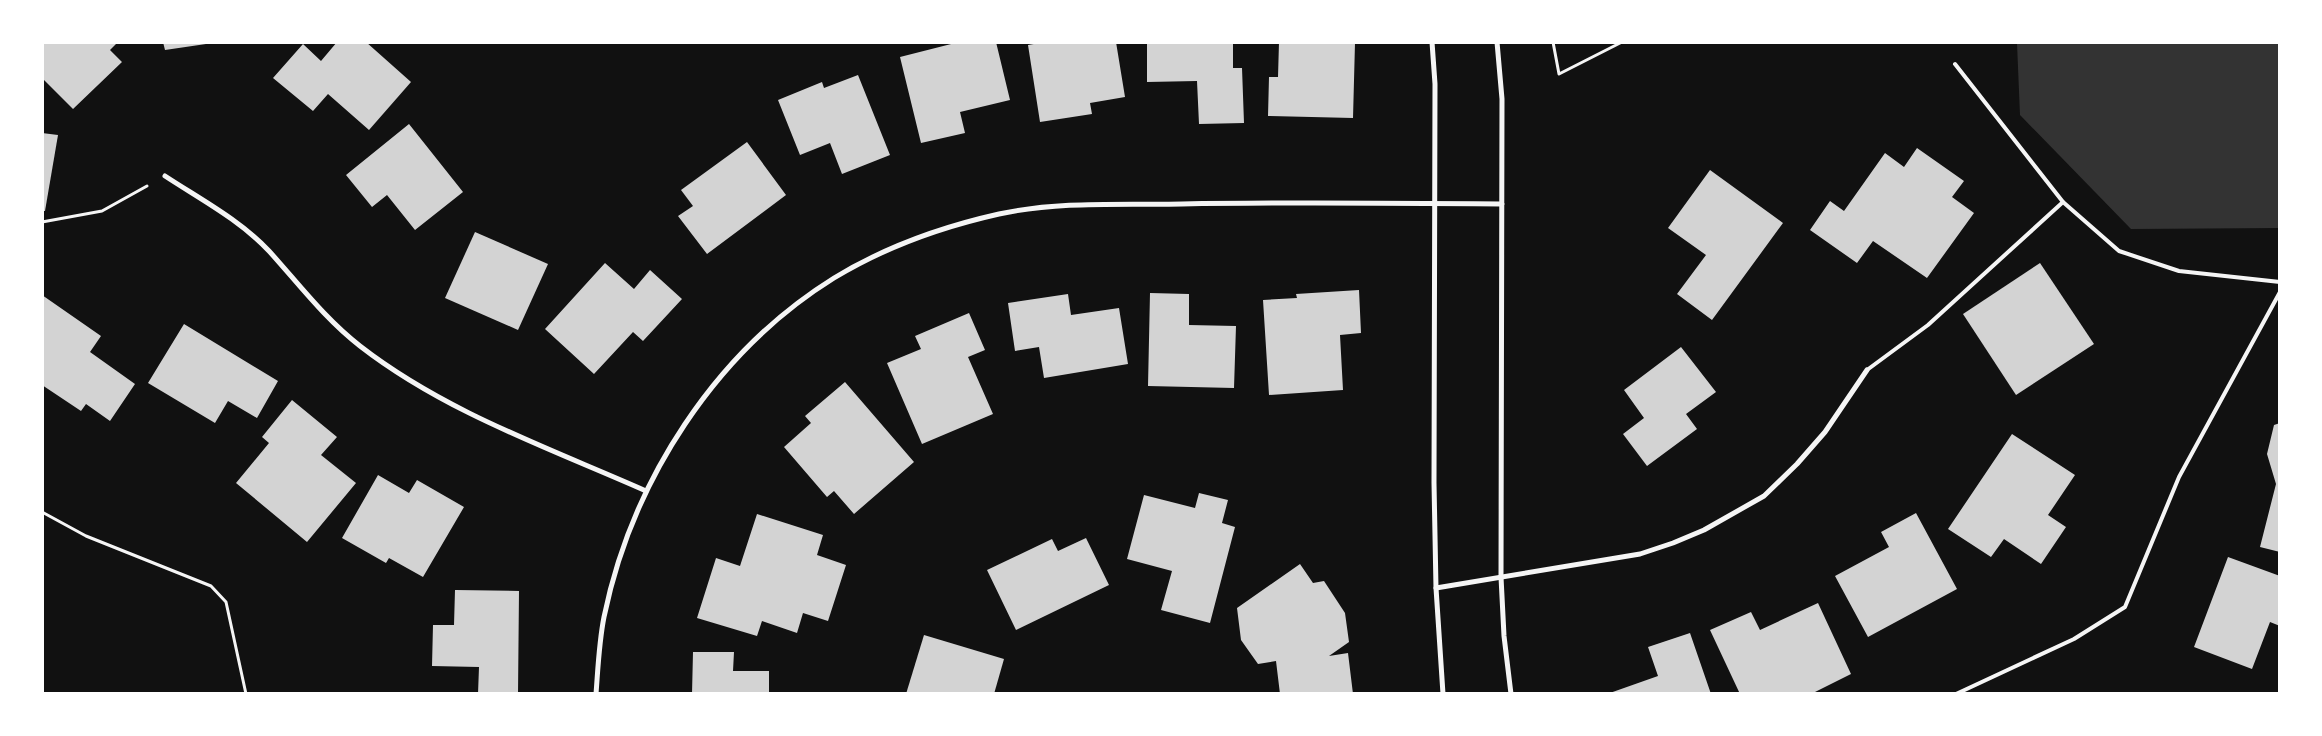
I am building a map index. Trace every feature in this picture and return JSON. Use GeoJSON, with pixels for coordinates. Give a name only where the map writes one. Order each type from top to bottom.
{"type":"FeatureCollection","features":[{"type":"Feature","properties":{"kind":"street"},"geometry":{"type":"LineString","coordinates":[[1432,42],[1435,84],[1434,483],[1436,588],[1443,694]]}},
{"type":"Feature","properties":{"kind":"street"},"geometry":{"type":"LineString","coordinates":[[1497,42],[1502,99],[1501,577],[1504,636],[1512,694]]}},
{"type":"Feature","properties":{"kind":"street"},"geometry":{"type":"LineString","coordinates":[[165,176],[234,221],[268,250],[281,267],[339,327],[359,345],[403,377],[463,410],[646,491]]}},
{"type":"Feature","properties":{"kind":"street"},"geometry":{"type":"LineString","coordinates":[[596,694],[604,618],[622,551],[646,491],[683,425],[713,387],[756,340],[801,302],[834,278],[918,236],[999,214],[1054,206],[1360,202],[1502,204]]}},
{"type":"Feature","properties":{"kind":"street"},"geometry":{"type":"LineString","coordinates":[[1436,588],[1640,554],[1673,544],[1704,530],[1764,496],[1797,464],[1825,432],[1867,370]]}},
{"type":"Feature","properties":{"kind":"lane"},"geometry":{"type":"LineString","coordinates":[[1955,64],[2063,202],[2119,251],[2179,271],[2280,282]]}},
{"type":"Feature","properties":{"kind":"lane"},"geometry":{"type":"LineString","coordinates":[[1867,370],[1928,325],[2063,202]]}},
{"type":"Feature","properties":{"kind":"lane"},"geometry":{"type":"LineString","coordinates":[[1956,694],[2074,639],[2125,607],[2179,477],[2280,292]]}},
{"type":"Feature","properties":{"kind":"path"},"geometry":{"type":"LineString","coordinates":[[1553,42],[1559,74],[1622,42]]}},
{"type":"Feature","properties":{"kind":"path"},"geometry":{"type":"LineString","coordinates":[[42,222],[102,211],[165,176]]}},
{"type":"Feature","properties":{"kind":"path"},"geometry":{"type":"LineString","coordinates":[[42,512],[86,536],[212,586],[226,602],[246,694]]}},
{"type":"Feature","properties":{"kind":"shaded area"},"geometry":{"type":"Polygon","coordinates":[[[2017,43],[2279,43],[2279,228],[2131,229],[2020,115],[2017,43]]]}},
{"type":"Feature","properties":{"kind":"building"},"geometry":{"type":"Polygon","coordinates":[[[42,42],[118,42],[110,50],[122,62],[73,109],[42,78],[42,42]]]}},
{"type":"Feature","properties":{"kind":"building"},"geometry":{"type":"Polygon","coordinates":[[[163,42],[206,42],[206,44],[165,50],[163,42]]]}},
{"type":"Feature","properties":{"kind":"building"},"geometry":{"type":"Polygon","coordinates":[[[337,42],[366,42],[411,82],[369,130],[328,94],[313,111],[273,78],[303,44],[321,61],[337,42]]]}},
{"type":"Feature","properties":{"kind":"building"},"geometry":{"type":"Polygon","coordinates":[[[959,42],[996,42],[1010,100],[960,112],[965,133],[921,143],[900,57],[959,42]]]}},
{"type":"Feature","properties":{"kind":"building"},"geometry":{"type":"Polygon","coordinates":[[[1045,42],[1116,42],[1125,97],[1090,103],[1092,114],[1040,122],[1028,45],[1045,42]]]}},
{"type":"Feature","properties":{"kind":"building"},"geometry":{"type":"Polygon","coordinates":[[[1147,42],[1233,42],[1233,68],[1242,68],[1244,123],[1199,124],[1197,81],[1147,82],[1147,42]]]}},
{"type":"Feature","properties":{"kind":"building"},"geometry":{"type":"Polygon","coordinates":[[[1279,42],[1355,43],[1353,118],[1268,116],[1269,77],[1278,77],[1279,42]]]}},
{"type":"Feature","properties":{"kind":"building"},"geometry":{"type":"Polygon","coordinates":[[[858,75],[890,155],[842,174],[830,143],[800,155],[778,100],[822,82],[824,88],[858,75]]]}},
{"type":"Feature","properties":{"kind":"building"},"geometry":{"type":"Polygon","coordinates":[[[409,124],[463,192],[415,230],[387,195],[372,207],[346,175],[409,124]]]}},
{"type":"Feature","properties":{"kind":"building"},"geometry":{"type":"Polygon","coordinates":[[[42,133],[58,135],[45,211],[42,211],[42,133]]]}},
{"type":"Feature","properties":{"kind":"building"},"geometry":{"type":"Polygon","coordinates":[[[747,142],[786,195],[707,254],[678,216],[693,206],[681,190],[747,142]]]}},
{"type":"Feature","properties":{"kind":"building"},"geometry":{"type":"Polygon","coordinates":[[[1917,148],[1964,181],[1952,197],[1974,213],[1927,278],[1873,241],[1857,263],[1810,230],[1830,201],[1844,211],[1885,153],[1904,167],[1917,148]]]}},
{"type":"Feature","properties":{"kind":"building"},"geometry":{"type":"Polygon","coordinates":[[[1710,170],[1783,223],[1712,320],[1677,294],[1706,255],[1668,228],[1710,170]]]}},
{"type":"Feature","properties":{"kind":"building"},"geometry":{"type":"Polygon","coordinates":[[[475,232],[548,264],[518,330],[445,298],[475,232]]]}},
{"type":"Feature","properties":{"kind":"building"},"geometry":{"type":"Polygon","coordinates":[[[605,263],[634,289],[650,270],[682,299],[643,341],[633,332],[594,374],[545,329],[605,263]]]}},
{"type":"Feature","properties":{"kind":"building"},"geometry":{"type":"Polygon","coordinates":[[[2040,263],[2094,344],[2016,395],[1963,314],[2040,263]]]}},
{"type":"Feature","properties":{"kind":"building"},"geometry":{"type":"Polygon","coordinates":[[[1359,290],[1361,333],[1340,335],[1343,390],[1269,395],[1263,300],[1297,298],[1296,294],[1359,290]]]}},
{"type":"Feature","properties":{"kind":"building"},"geometry":{"type":"Polygon","coordinates":[[[1150,293],[1189,294],[1189,325],[1236,326],[1234,388],[1148,386],[1150,293]]]}},
{"type":"Feature","properties":{"kind":"building"},"geometry":{"type":"Polygon","coordinates":[[[1068,294],[1071,315],[1119,308],[1128,364],[1044,378],[1039,347],[1015,351],[1008,303],[1068,294]]]}},
{"type":"Feature","properties":{"kind":"building"},"geometry":{"type":"Polygon","coordinates":[[[42,295],[101,336],[90,352],[135,384],[110,421],[86,404],[81,411],[42,385],[42,295]]]}},
{"type":"Feature","properties":{"kind":"building"},"geometry":{"type":"Polygon","coordinates":[[[969,313],[985,350],[968,357],[993,414],[922,444],[887,363],[921,349],[915,336],[969,313]]]}},
{"type":"Feature","properties":{"kind":"building"},"geometry":{"type":"Polygon","coordinates":[[[184,324],[278,381],[257,418],[228,401],[215,423],[148,383],[184,324]]]}},
{"type":"Feature","properties":{"kind":"building"},"geometry":{"type":"Polygon","coordinates":[[[1681,347],[1716,392],[1686,414],[1697,429],[1647,466],[1623,434],[1644,418],[1624,390],[1681,347]]]}},
{"type":"Feature","properties":{"kind":"building"},"geometry":{"type":"Polygon","coordinates":[[[845,382],[914,462],[854,514],[834,491],[827,497],[784,447],[811,423],[805,416],[845,382]]]}},
{"type":"Feature","properties":{"kind":"building"},"geometry":{"type":"Polygon","coordinates":[[[292,400],[337,437],[321,455],[356,483],[307,542],[236,483],[269,443],[262,437],[292,400]]]}},
{"type":"Feature","properties":{"kind":"building"},"geometry":{"type":"Polygon","coordinates":[[[2280,423],[2280,552],[2260,547],[2276,484],[2267,454],[2274,425],[2280,423]]]}},
{"type":"Feature","properties":{"kind":"building"},"geometry":{"type":"Polygon","coordinates":[[[2012,434],[2075,475],[2048,515],[2066,527],[2041,564],[2004,539],[1991,557],[1948,529],[2012,434]]]}},
{"type":"Feature","properties":{"kind":"building"},"geometry":{"type":"Polygon","coordinates":[[[378,475],[409,493],[417,480],[464,507],[423,577],[389,558],[386,563],[342,538],[378,475]]]}},
{"type":"Feature","properties":{"kind":"building"},"geometry":{"type":"Polygon","coordinates":[[[1199,493],[1228,500],[1222,523],[1235,527],[1210,623],[1161,610],[1172,571],[1127,559],[1144,495],[1195,508],[1199,493]]]}},
{"type":"Feature","properties":{"kind":"building"},"geometry":{"type":"Polygon","coordinates":[[[1916,513],[1957,589],[1868,637],[1835,576],[1889,547],[1881,532],[1916,513]]]}},
{"type":"Feature","properties":{"kind":"building"},"geometry":{"type":"Polygon","coordinates":[[[757,514],[823,535],[817,555],[846,565],[828,621],[803,613],[797,633],[762,621],[757,636],[697,618],[716,558],[740,566],[757,514]]]}},
{"type":"Feature","properties":{"kind":"building"},"geometry":{"type":"Polygon","coordinates":[[[1086,538],[1109,585],[1016,630],[987,570],[1052,539],[1058,551],[1086,538]]]}},
{"type":"Feature","properties":{"kind":"building"},"geometry":{"type":"Polygon","coordinates":[[[2228,557],[2280,576],[2280,626],[2270,622],[2252,669],[2194,647],[2228,557]]]}},
{"type":"Feature","properties":{"kind":"building"},"geometry":{"type":"Polygon","coordinates":[[[1300,564],[1313,583],[1324,581],[1345,613],[1349,642],[1329,656],[1348,653],[1353,694],[1280,694],[1276,661],[1258,664],[1241,640],[1237,608],[1300,564]]]}},
{"type":"Feature","properties":{"kind":"building"},"geometry":{"type":"Polygon","coordinates":[[[455,590],[519,591],[518,694],[478,694],[479,667],[432,666],[433,625],[454,625],[455,590]]]}},
{"type":"Feature","properties":{"kind":"building"},"geometry":{"type":"Polygon","coordinates":[[[1818,603],[1851,674],[1811,694],[1740,694],[1710,630],[1751,612],[1760,630],[1818,603]]]}},
{"type":"Feature","properties":{"kind":"building"},"geometry":{"type":"Polygon","coordinates":[[[1690,633],[1711,694],[1607,694],[1658,676],[1648,647],[1690,633]]]}},
{"type":"Feature","properties":{"kind":"building"},"geometry":{"type":"Polygon","coordinates":[[[924,635],[1004,659],[994,694],[906,694],[924,635]]]}},
{"type":"Feature","properties":{"kind":"building"},"geometry":{"type":"Polygon","coordinates":[[[693,652],[734,652],[733,671],[769,671],[769,694],[692,694],[693,652]]]}}]}
